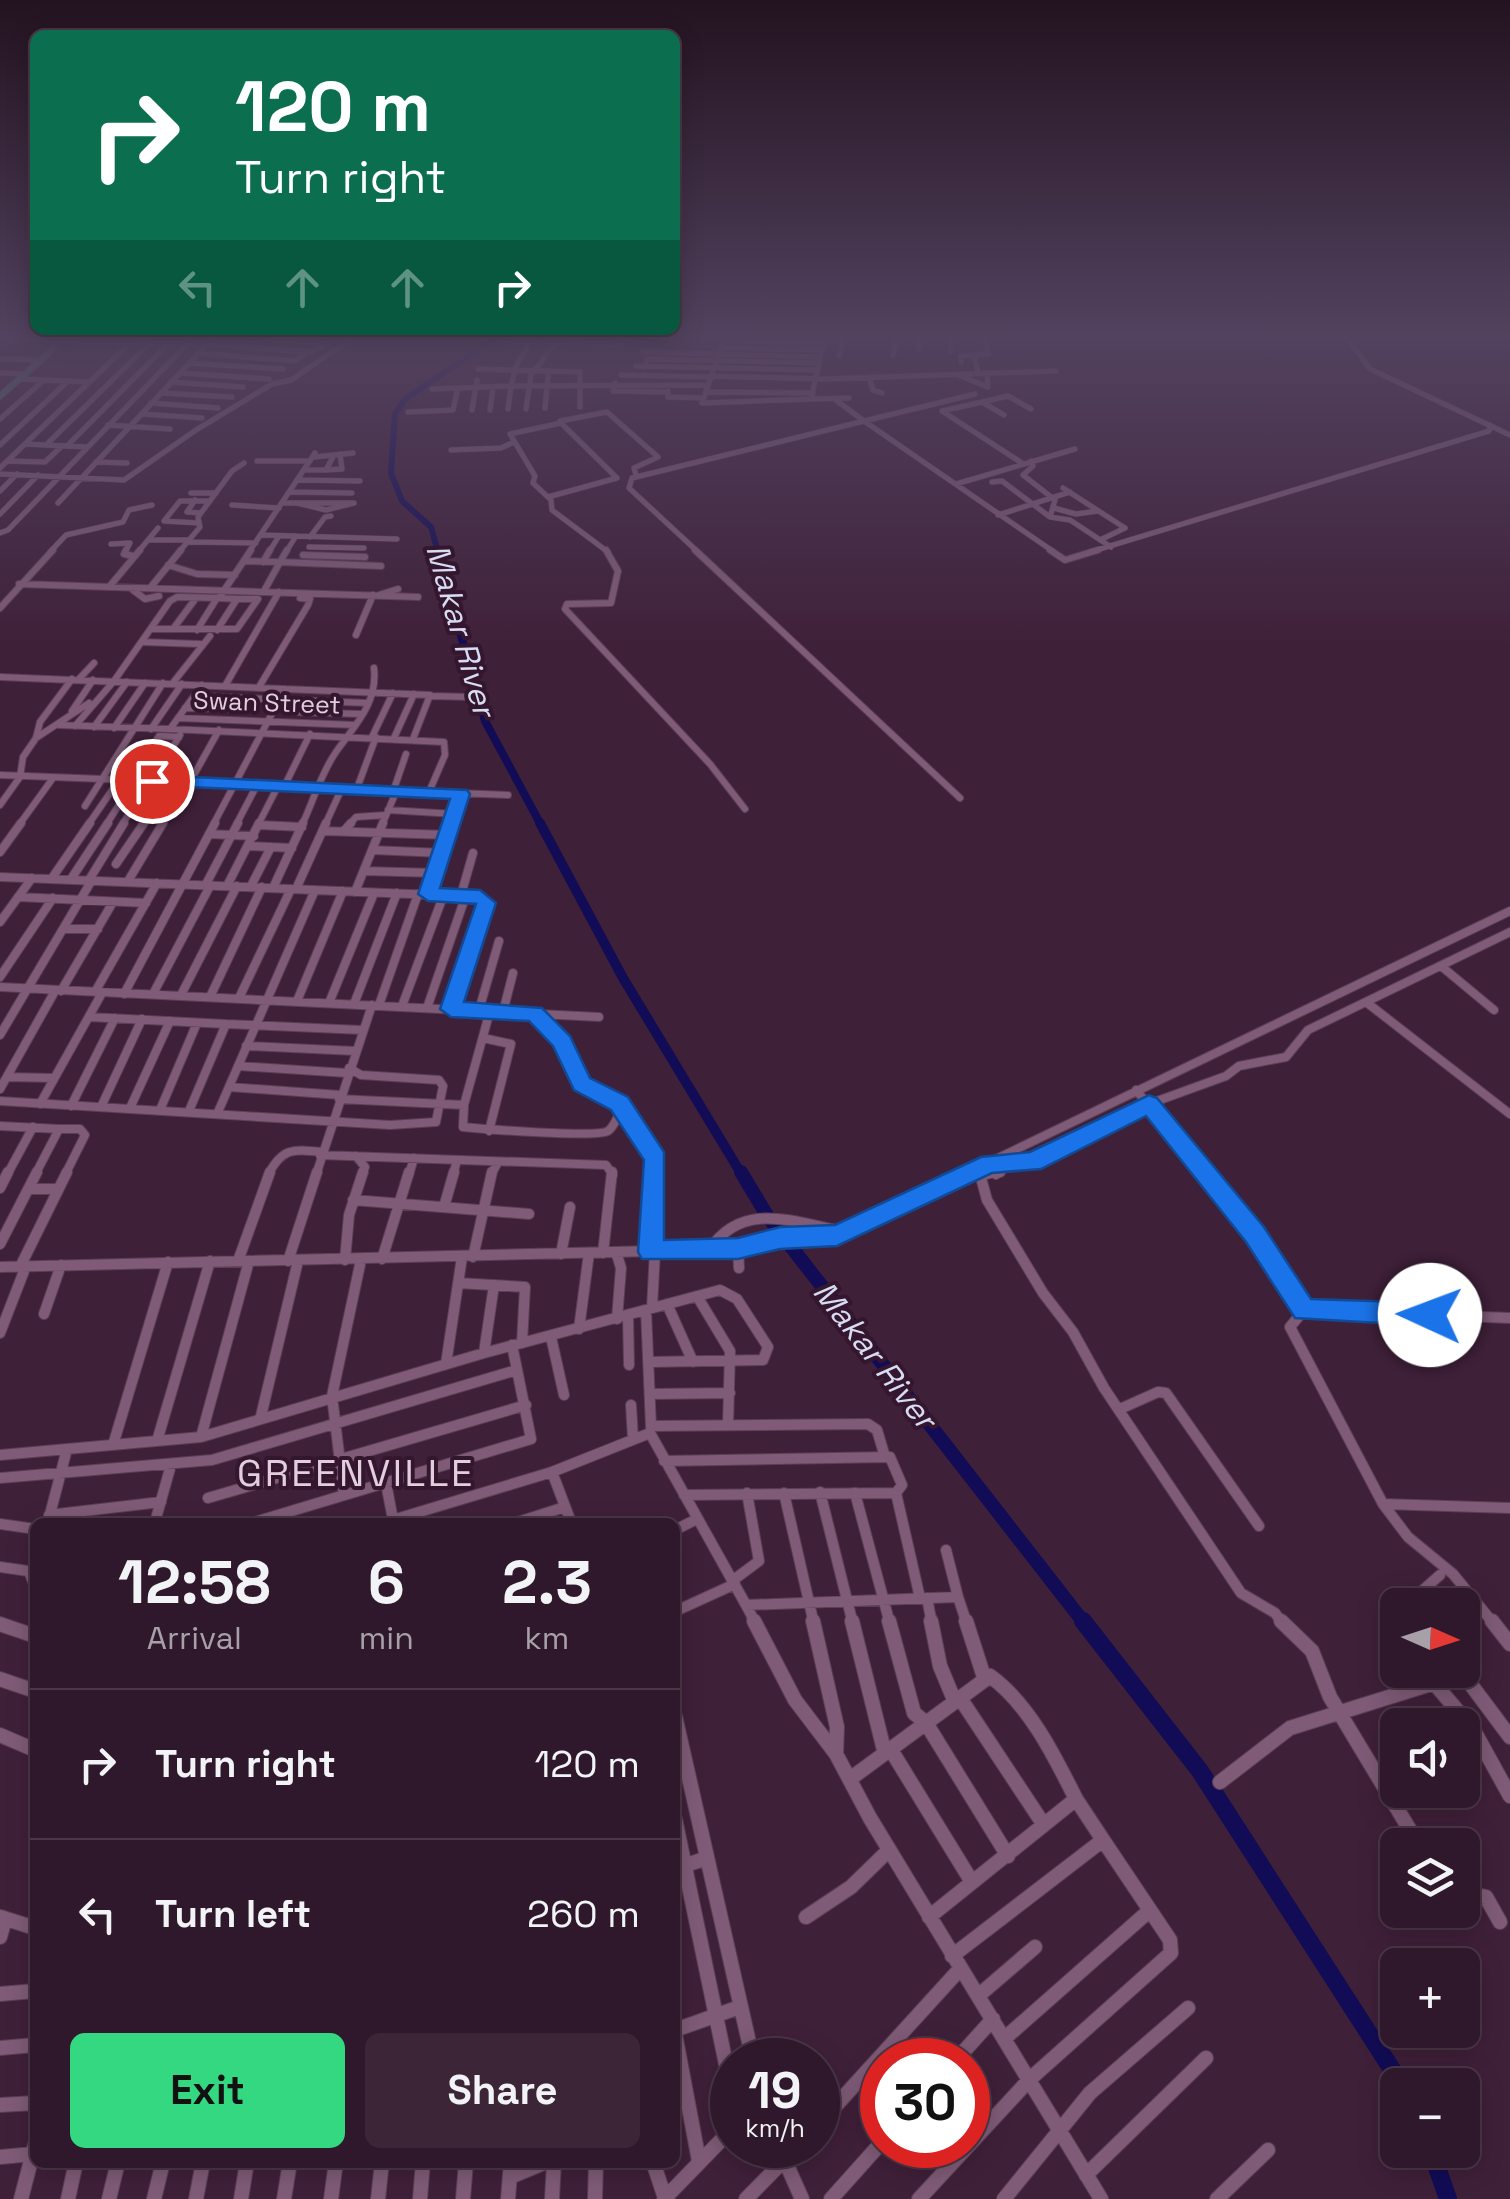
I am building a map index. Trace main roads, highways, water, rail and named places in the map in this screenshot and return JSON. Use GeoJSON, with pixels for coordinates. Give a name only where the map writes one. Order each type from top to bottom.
{"type":"FeatureCollection","features":[{"type":"Feature","properties":{"kind":"waterway","name":"Makar River"},"geometry":{"type":"LineString","coordinates":[[393,442],[391,473],[402,501],[431,527],[438,552]]}},
{"type":"Feature","properties":{"kind":"waterway","name":"Makar River"},"geometry":{"type":"LineString","coordinates":[[437,550],[485,721],[541,825]]}},
{"type":"Feature","properties":{"kind":"waterway","name":"Makar River"},"geometry":{"type":"LineString","coordinates":[[540,823],[623,978],[742,1175]]}},
{"type":"Feature","properties":{"kind":"waterway","name":"Makar River"},"geometry":{"type":"LineString","coordinates":[[741,1172],[768,1217],[1085,1624]]}},
{"type":"Feature","properties":{"kind":"waterway","name":"Makar River"},"geometry":{"type":"LineString","coordinates":[[1083,1621],[1200,1771],[1391,2068]]}},
{"type":"Feature","properties":{"kind":"waterway","name":"Makar River"},"geometry":{"type":"LineString","coordinates":[[1437,2168],[1448,2199]]}},
{"type":"Feature","properties":{"kind":"district","name":"GREENVILLE"},"geometry":{"type":"Point","coordinates":[356,1473]}}]}
